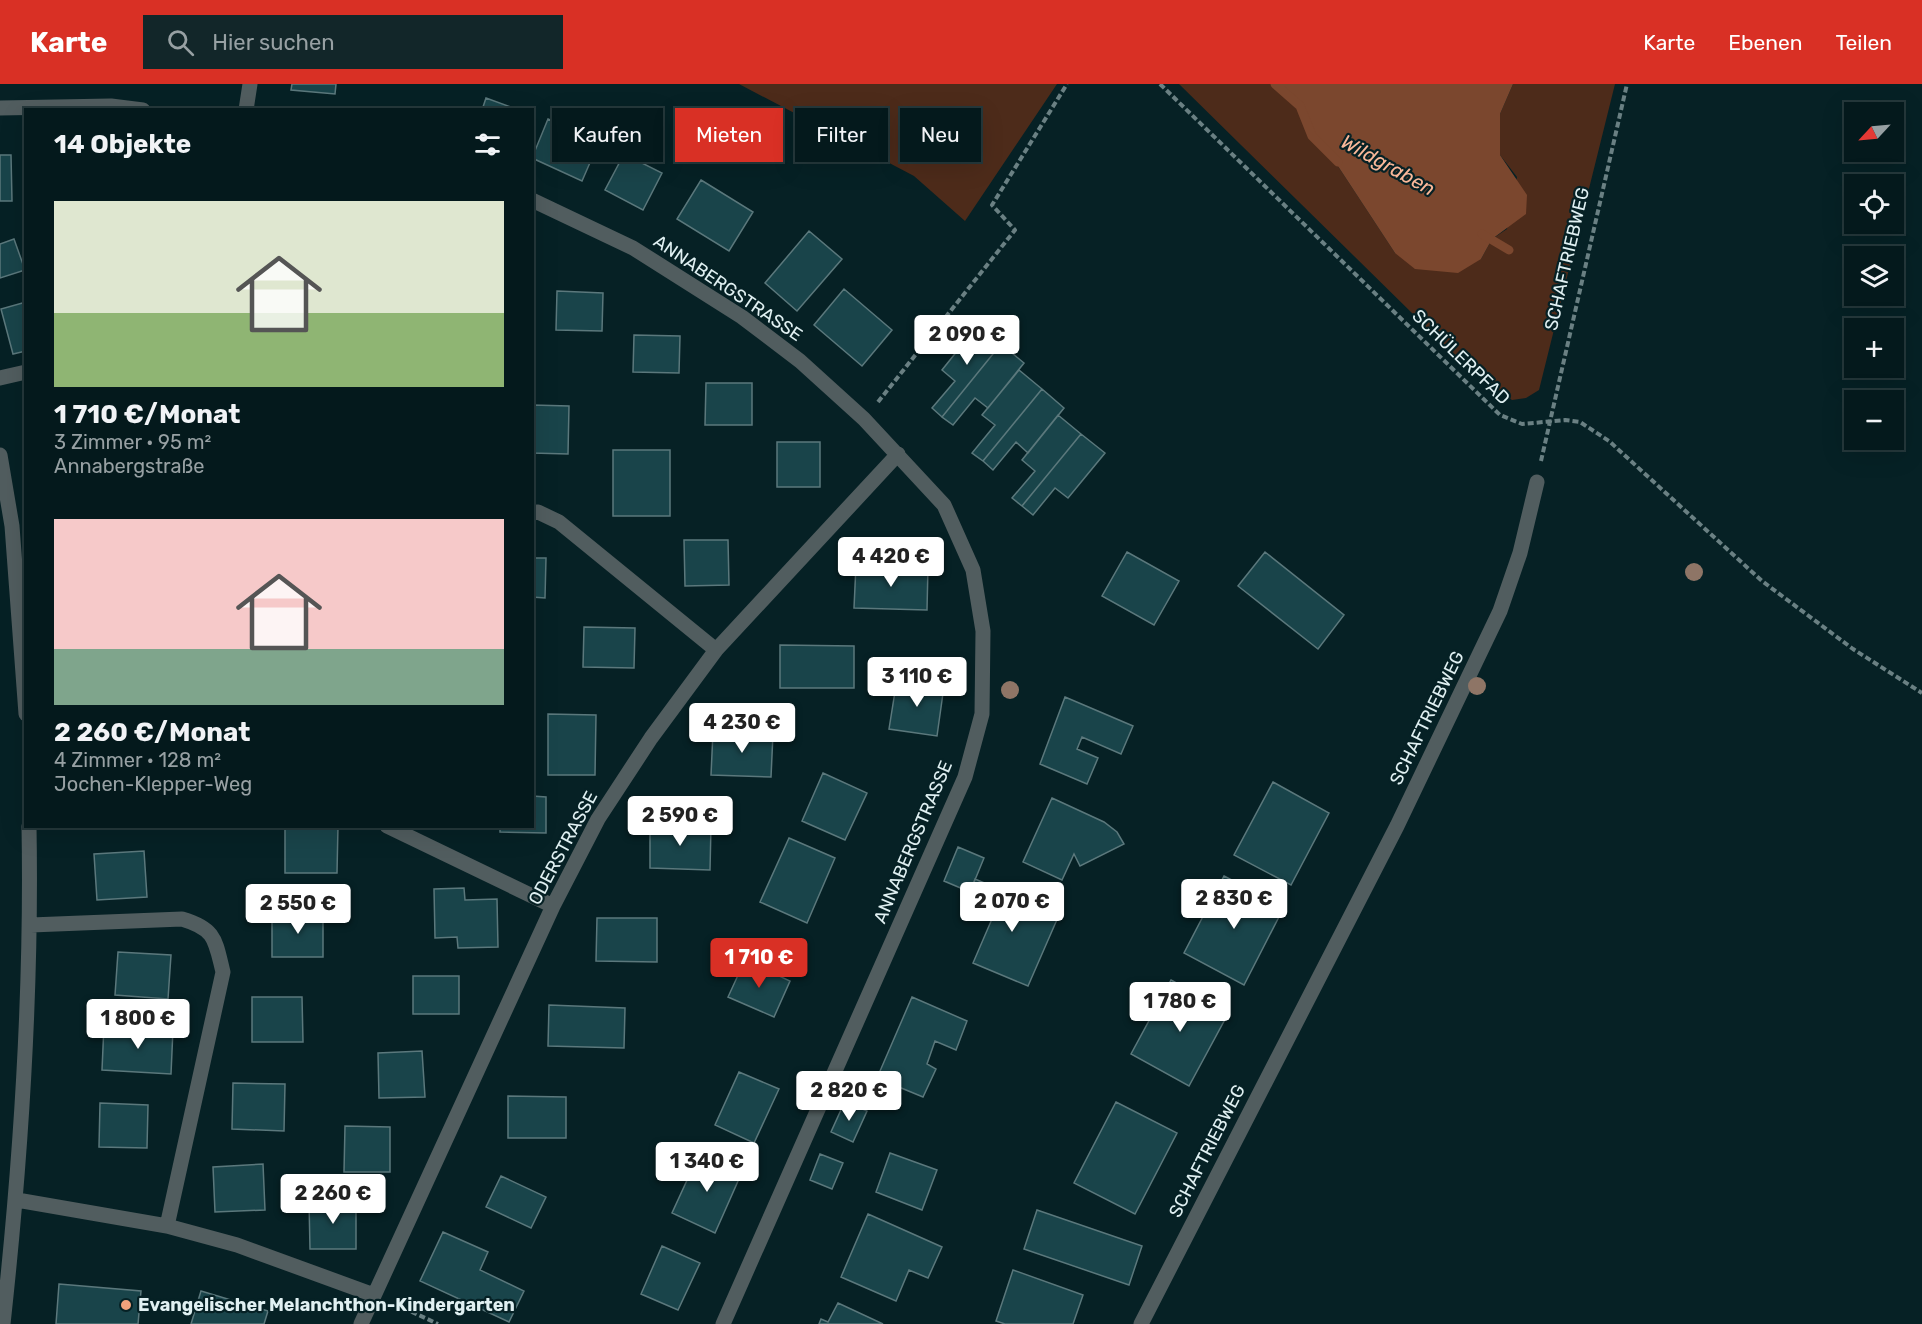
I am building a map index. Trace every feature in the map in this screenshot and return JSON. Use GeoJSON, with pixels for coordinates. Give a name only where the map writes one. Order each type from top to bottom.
{"type":"FeatureCollection","features":[{"type":"Feature","properties":{"kind":"street"},"geometry":{"type":"LineString","coordinates":[[246,108],[250,84]]}},
{"type":"Feature","properties":{"kind":"street"},"geometry":{"type":"LineString","coordinates":[[0,108],[111,106],[128,108]]}},
{"type":"Feature","properties":{"kind":"street","name":"ANNABERGSTRASSE"},"geometry":{"type":"LineString","coordinates":[[534,201],[633,248],[742,317],[800,361],[864,419],[944,505],[973,570],[983,631],[982,714],[964,777],[723,1324]]}},
{"type":"Feature","properties":{"kind":"street"},"geometry":{"type":"LineString","coordinates":[[0,378],[24,372]]}},
{"type":"Feature","properties":{"kind":"street","name":"ODERSTRASSE"},"geometry":{"type":"LineString","coordinates":[[361,1324],[553,906],[598,819],[651,738],[716,650],[898,454]]}},
{"type":"Feature","properties":{"kind":"street"},"geometry":{"type":"LineString","coordinates":[[0,455],[12,526],[24,687]]}},
{"type":"Feature","properties":{"kind":"street","name":"SCHAFTRIEBWEG"},"geometry":{"type":"LineString","coordinates":[[1141,1324],[1397,826],[1500,611],[1520,553],[1537,482]]}},
{"type":"Feature","properties":{"kind":"street"},"geometry":{"type":"LineString","coordinates":[[534,513],[559,522],[716,650]]}},
{"type":"Feature","properties":{"kind":"street"},"geometry":{"type":"LineString","coordinates":[[3,1324],[17,1200],[31,925],[29,828]]}},
{"type":"Feature","properties":{"kind":"street"},"geometry":{"type":"LineString","coordinates":[[391,828],[553,906]]}},
{"type":"Feature","properties":{"kind":"street"},"geometry":{"type":"LineString","coordinates":[[31,925],[182,919],[203,925],[216,942],[223,972],[168,1227]]}},
{"type":"Feature","properties":{"kind":"street"},"geometry":{"type":"LineString","coordinates":[[17,1200],[168,1227],[237,1245],[374,1295]]}},
{"type":"Feature","properties":{"kind":"path"},"geometry":{"type":"LineString","coordinates":[[864,419],[1015,230],[992,204],[1067,84]]}},
{"type":"Feature","properties":{"kind":"path","name":"SCHÜLERPFAD"},"geometry":{"type":"LineString","coordinates":[[1160,84],[1500,415],[1522,424],[1565,420],[1580,422],[1609,441],[1762,581],[1853,649],[1922,693]]}},
{"type":"Feature","properties":{"kind":"path","name":"SCHAFTRIEBWEG"},"geometry":{"type":"LineString","coordinates":[[1537,482],[1627,84]]}},
{"type":"Feature","properties":{"kind":"path"},"geometry":{"type":"LineString","coordinates":[[395,1305],[438,1324]]}},
{"type":"Feature","properties":{"kind":"shaded area"},"geometry":{"type":"Polygon","coordinates":[[[739,84],[1057,84],[965,221],[914,176],[887,162],[888,108],[795,108],[795,113],[739,84]]]}},
{"type":"Feature","properties":{"kind":"shaded area"},"geometry":{"type":"Polygon","coordinates":[[[1179,84],[1275,84],[1300,106],[1312,136],[1334,160],[1395,253],[1481,259],[1492,239],[1507,229],[1517,177],[1500,155],[1500,114],[1513,84],[1615,84],[1539,390],[1526,398],[1512,400],[1472,372],[1179,84]]]}},
{"type":"Feature","properties":{"kind":"water"},"geometry":{"type":"Polygon","coordinates":[[[1275,84],[1513,84],[1500,114],[1500,155],[1527,195],[1526,214],[1492,239],[1481,259],[1458,273],[1415,269],[1395,253],[1334,160],[1312,136],[1300,106],[1275,84]]]}},
{"type":"Feature","properties":{"kind":"building"},"geometry":{"type":"Polygon","coordinates":[[[292,84],[336,84],[335,94],[291,90],[292,84]]]}},
{"type":"Feature","properties":{"kind":"building"},"geometry":{"type":"Polygon","coordinates":[[[486,98],[514,108],[483,108],[486,98]]]}},
{"type":"Feature","properties":{"kind":"building"},"geometry":{"type":"Polygon","coordinates":[[[548,119],[552,121],[552,162],[590,162],[582,181],[534,159],[534,153],[548,119]]]}},
{"type":"Feature","properties":{"kind":"building"},"geometry":{"type":"Polygon","coordinates":[[[0,155],[11,155],[12,201],[0,201],[0,155]]]}},
{"type":"Feature","properties":{"kind":"building"},"geometry":{"type":"Polygon","coordinates":[[[620,162],[640,162],[662,173],[643,210],[605,190],[620,162]]]}},
{"type":"Feature","properties":{"kind":"building"},"geometry":{"type":"Polygon","coordinates":[[[701,180],[753,212],[729,251],[677,219],[701,180]]]}},
{"type":"Feature","properties":{"kind":"building"},"geometry":{"type":"Polygon","coordinates":[[[809,231],[842,259],[797,311],[765,283],[809,231]]]}},
{"type":"Feature","properties":{"kind":"building"},"geometry":{"type":"Polygon","coordinates":[[[14,239],[24,270],[0,278],[0,244],[14,239]]]}},
{"type":"Feature","properties":{"kind":"building"},"geometry":{"type":"Polygon","coordinates":[[[844,289],[892,330],[862,366],[814,325],[844,289]]]}},
{"type":"Feature","properties":{"kind":"building"},"geometry":{"type":"Polygon","coordinates":[[[557,291],[603,293],[602,331],[556,330],[557,291]]]}},
{"type":"Feature","properties":{"kind":"building"},"geometry":{"type":"Polygon","coordinates":[[[24,303],[24,351],[13,354],[1,309],[24,303]]]}},
{"type":"Feature","properties":{"kind":"building"},"geometry":{"type":"Polygon","coordinates":[[[978,325],[1001,344],[942,417],[932,408],[955,381],[942,370],[978,325]]]}},
{"type":"Feature","properties":{"kind":"building"},"geometry":{"type":"Polygon","coordinates":[[[634,335],[680,336],[679,373],[633,372],[634,335]]]}},
{"type":"Feature","properties":{"kind":"building"},"geometry":{"type":"Polygon","coordinates":[[[1001,344],[1024,363],[988,408],[975,398],[953,425],[942,417],[1001,344]]]}},
{"type":"Feature","properties":{"kind":"building"},"geometry":{"type":"Polygon","coordinates":[[[1019,370],[1042,389],[983,461],[972,453],[995,425],[982,415],[1019,370]]]}},
{"type":"Feature","properties":{"kind":"building"},"geometry":{"type":"Polygon","coordinates":[[[706,383],[752,383],[752,425],[705,425],[706,383]]]}},
{"type":"Feature","properties":{"kind":"building"},"geometry":{"type":"Polygon","coordinates":[[[1042,389],[1064,408],[1028,453],[1016,442],[993,470],[983,461],[1042,389]]]}},
{"type":"Feature","properties":{"kind":"building"},"geometry":{"type":"Polygon","coordinates":[[[534,405],[569,406],[568,454],[534,453],[534,405]]]}},
{"type":"Feature","properties":{"kind":"building"},"geometry":{"type":"Polygon","coordinates":[[[1058,415],[1081,434],[1022,506],[1012,498],[1035,471],[1022,460],[1058,415]]]}},
{"type":"Feature","properties":{"kind":"building"},"geometry":{"type":"Polygon","coordinates":[[[1081,434],[1105,453],[1068,498],[1055,488],[1033,515],[1022,506],[1081,434]]]}},
{"type":"Feature","properties":{"kind":"building"},"geometry":{"type":"Polygon","coordinates":[[[777,442],[820,442],[820,487],[777,487],[777,442]]]}},
{"type":"Feature","properties":{"kind":"building"},"geometry":{"type":"Polygon","coordinates":[[[613,450],[670,450],[670,516],[613,516],[613,450]]]}},
{"type":"Feature","properties":{"kind":"building"},"geometry":{"type":"Polygon","coordinates":[[[684,540],[728,540],[729,585],[685,586],[684,540]]]}},
{"type":"Feature","properties":{"kind":"building"},"geometry":{"type":"Polygon","coordinates":[[[1127,552],[1179,581],[1154,625],[1102,596],[1127,552]]]}},
{"type":"Feature","properties":{"kind":"building"},"geometry":{"type":"Polygon","coordinates":[[[1265,552],[1344,615],[1318,649],[1238,586],[1265,552]]]}},
{"type":"Feature","properties":{"kind":"building"},"geometry":{"type":"Polygon","coordinates":[[[534,558],[546,558],[545,598],[534,597],[534,558]]]}},
{"type":"Feature","properties":{"kind":"building"},"geometry":{"type":"Polygon","coordinates":[[[856,565],[928,567],[927,610],[854,608],[856,565]]]}},
{"type":"Feature","properties":{"kind":"building"},"geometry":{"type":"Polygon","coordinates":[[[584,627],[635,628],[634,668],[583,667],[584,627]]]}},
{"type":"Feature","properties":{"kind":"building"},"geometry":{"type":"Polygon","coordinates":[[[780,645],[854,646],[854,688],[780,688],[780,645]]]}},
{"type":"Feature","properties":{"kind":"building"},"geometry":{"type":"Polygon","coordinates":[[[897,679],[944,686],[937,736],[889,729],[897,679]]]}},
{"type":"Feature","properties":{"kind":"building"},"geometry":{"type":"Polygon","coordinates":[[[1065,697],[1133,726],[1121,754],[1082,737],[1077,749],[1098,758],[1087,784],[1040,764],[1065,697]]]}},
{"type":"Feature","properties":{"kind":"building"},"geometry":{"type":"Polygon","coordinates":[[[548,714],[596,715],[595,775],[548,775],[548,714]]]}},
{"type":"Feature","properties":{"kind":"building"},"geometry":{"type":"Polygon","coordinates":[[[713,732],[773,734],[771,777],[711,775],[713,732]]]}},
{"type":"Feature","properties":{"kind":"building"},"geometry":{"type":"Polygon","coordinates":[[[823,773],[867,793],[845,840],[802,821],[823,773]]]}},
{"type":"Feature","properties":{"kind":"building"},"geometry":{"type":"Polygon","coordinates":[[[1273,782],[1329,813],[1291,885],[1234,855],[1273,782]]]}},
{"type":"Feature","properties":{"kind":"building"},"geometry":{"type":"Polygon","coordinates":[[[534,796],[546,797],[546,833],[500,832],[500,828],[534,828],[534,796]]]}},
{"type":"Feature","properties":{"kind":"building"},"geometry":{"type":"Polygon","coordinates":[[[1052,798],[1104,822],[1117,832],[1124,844],[1080,866],[1074,854],[1062,880],[1023,862],[1052,798]]]}},
{"type":"Feature","properties":{"kind":"building"},"geometry":{"type":"Polygon","coordinates":[[[650,825],[711,826],[710,870],[650,868],[650,825]]]}},
{"type":"Feature","properties":{"kind":"building"},"geometry":{"type":"Polygon","coordinates":[[[285,828],[338,828],[337,873],[285,873],[285,828]]]}},
{"type":"Feature","properties":{"kind":"building"},"geometry":{"type":"Polygon","coordinates":[[[789,838],[835,858],[807,923],[760,902],[789,838]]]}},
{"type":"Feature","properties":{"kind":"building"},"geometry":{"type":"Polygon","coordinates":[[[958,847],[984,858],[970,892],[944,881],[958,847]]]}},
{"type":"Feature","properties":{"kind":"building"},"geometry":{"type":"Polygon","coordinates":[[[144,851],[147,897],[97,900],[94,854],[144,851]]]}},
{"type":"Feature","properties":{"kind":"building"},"geometry":{"type":"Polygon","coordinates":[[[1224,876],[1284,907],[1244,985],[1184,953],[1224,876]]]}},
{"type":"Feature","properties":{"kind":"building"},"geometry":{"type":"Polygon","coordinates":[[[975,879],[1059,915],[1028,986],[973,963],[995,912],[967,900],[975,879]]]}},
{"type":"Feature","properties":{"kind":"building"},"geometry":{"type":"Polygon","coordinates":[[[464,888],[465,900],[497,899],[498,947],[458,948],[457,937],[435,938],[434,889],[464,888]]]}},
{"type":"Feature","properties":{"kind":"building"},"geometry":{"type":"Polygon","coordinates":[[[272,913],[323,913],[323,957],[272,957],[272,913]]]}},
{"type":"Feature","properties":{"kind":"building"},"geometry":{"type":"Polygon","coordinates":[[[597,918],[657,918],[657,962],[596,961],[597,918]]]}},
{"type":"Feature","properties":{"kind":"building"},"geometry":{"type":"Polygon","coordinates":[[[118,952],[171,955],[168,999],[115,995],[118,952]]]}},
{"type":"Feature","properties":{"kind":"building"},"geometry":{"type":"Polygon","coordinates":[[[745,960],[790,981],[774,1017],[728,997],[745,960]]]}},
{"type":"Feature","properties":{"kind":"building"},"geometry":{"type":"Polygon","coordinates":[[[413,976],[459,976],[459,1014],[413,1014],[413,976]]]}},
{"type":"Feature","properties":{"kind":"building"},"geometry":{"type":"Polygon","coordinates":[[[1171,980],[1229,1012],[1189,1086],[1131,1054],[1171,980]]]}},
{"type":"Feature","properties":{"kind":"building"},"geometry":{"type":"Polygon","coordinates":[[[252,997],[302,997],[303,1042],[252,1042],[252,997]]]}},
{"type":"Feature","properties":{"kind":"building"},"geometry":{"type":"Polygon","coordinates":[[[912,997],[967,1021],[956,1050],[935,1041],[927,1064],[936,1069],[923,1097],[877,1078],[912,997]]]}},
{"type":"Feature","properties":{"kind":"building"},"geometry":{"type":"Polygon","coordinates":[[[549,1005],[625,1008],[624,1048],[548,1046],[549,1005]]]}},
{"type":"Feature","properties":{"kind":"building"},"geometry":{"type":"Polygon","coordinates":[[[104,1025],[173,1029],[171,1074],[102,1070],[104,1025]]]}},
{"type":"Feature","properties":{"kind":"building"},"geometry":{"type":"Polygon","coordinates":[[[422,1051],[425,1097],[379,1098],[378,1053],[422,1051]]]}},
{"type":"Feature","properties":{"kind":"building"},"geometry":{"type":"Polygon","coordinates":[[[739,1072],[779,1089],[754,1143],[715,1125],[739,1072]]]}},
{"type":"Feature","properties":{"kind":"building"},"geometry":{"type":"Polygon","coordinates":[[[233,1083],[285,1084],[284,1131],[232,1129],[233,1083]]]}},
{"type":"Feature","properties":{"kind":"building"},"geometry":{"type":"Polygon","coordinates":[[[508,1096],[566,1097],[566,1138],[508,1138],[508,1096]]]}},
{"type":"Feature","properties":{"kind":"building"},"geometry":{"type":"Polygon","coordinates":[[[845,1101],[867,1111],[853,1142],[831,1132],[845,1101]]]}},
{"type":"Feature","properties":{"kind":"building"},"geometry":{"type":"Polygon","coordinates":[[[1116,1102],[1177,1133],[1135,1214],[1074,1183],[1116,1102]]]}},
{"type":"Feature","properties":{"kind":"building"},"geometry":{"type":"Polygon","coordinates":[[[100,1103],[148,1105],[147,1148],[99,1147],[100,1103]]]}},
{"type":"Feature","properties":{"kind":"building"},"geometry":{"type":"Polygon","coordinates":[[[345,1126],[390,1127],[390,1172],[344,1172],[345,1126]]]}},
{"type":"Feature","properties":{"kind":"building"},"geometry":{"type":"Polygon","coordinates":[[[700,1152],[742,1172],[715,1233],[672,1213],[700,1152]]]}},
{"type":"Feature","properties":{"kind":"building"},"geometry":{"type":"Polygon","coordinates":[[[890,1153],[937,1170],[922,1210],[876,1192],[890,1153]]]}},
{"type":"Feature","properties":{"kind":"building"},"geometry":{"type":"Polygon","coordinates":[[[820,1154],[843,1163],[832,1189],[810,1180],[820,1154]]]}},
{"type":"Feature","properties":{"kind":"building"},"geometry":{"type":"Polygon","coordinates":[[[263,1164],[265,1210],[215,1212],[213,1167],[263,1164]]]}},
{"type":"Feature","properties":{"kind":"building"},"geometry":{"type":"Polygon","coordinates":[[[501,1176],[546,1197],[531,1228],[486,1207],[501,1176]]]}},
{"type":"Feature","properties":{"kind":"building"},"geometry":{"type":"Polygon","coordinates":[[[309,1201],[356,1202],[356,1249],[310,1249],[309,1201]]]}},
{"type":"Feature","properties":{"kind":"building"},"geometry":{"type":"Polygon","coordinates":[[[1037,1210],[1142,1246],[1129,1285],[1024,1249],[1037,1210]]]}},
{"type":"Feature","properties":{"kind":"building"},"geometry":{"type":"Polygon","coordinates":[[[868,1214],[942,1247],[928,1278],[909,1270],[896,1301],[841,1277],[868,1214]]]}},
{"type":"Feature","properties":{"kind":"building"},"geometry":{"type":"Polygon","coordinates":[[[443,1232],[488,1252],[480,1270],[524,1291],[509,1322],[420,1281],[443,1232]]]}},
{"type":"Feature","properties":{"kind":"building"},"geometry":{"type":"Polygon","coordinates":[[[662,1246],[700,1263],[678,1310],[641,1294],[662,1246]]]}},
{"type":"Feature","properties":{"kind":"building"},"geometry":{"type":"Polygon","coordinates":[[[1013,1270],[1083,1295],[1073,1324],[1005,1324],[996,1321],[1013,1270]]]}},
{"type":"Feature","properties":{"kind":"building"},"geometry":{"type":"Polygon","coordinates":[[[59,1284],[141,1291],[138,1324],[56,1324],[59,1284]]]}},
{"type":"Feature","properties":{"kind":"building"},"geometry":{"type":"Polygon","coordinates":[[[201,1291],[268,1311],[264,1324],[191,1324],[201,1291]]]}},
{"type":"Feature","properties":{"kind":"building"},"geometry":{"type":"Polygon","coordinates":[[[838,1303],[883,1324],[819,1324],[821,1319],[828,1322],[838,1303]]]}},
{"type":"Feature","properties":{"kind":"waterway","name":"Wildgraben"},"geometry":{"type":"LineString","coordinates":[[1275,84],[1300,106],[1312,136],[1338,162]]}},
{"type":"Feature","properties":{"kind":"waterway","name":"Wildgraben"},"geometry":{"type":"LineString","coordinates":[[1482,234],[1509,250]]}},
{"type":"Feature","properties":{"kind":"place","name":"Evangelischer Melanchthon-Kindergarten"},"geometry":{"type":"Point","coordinates":[126,1305]}}]}
